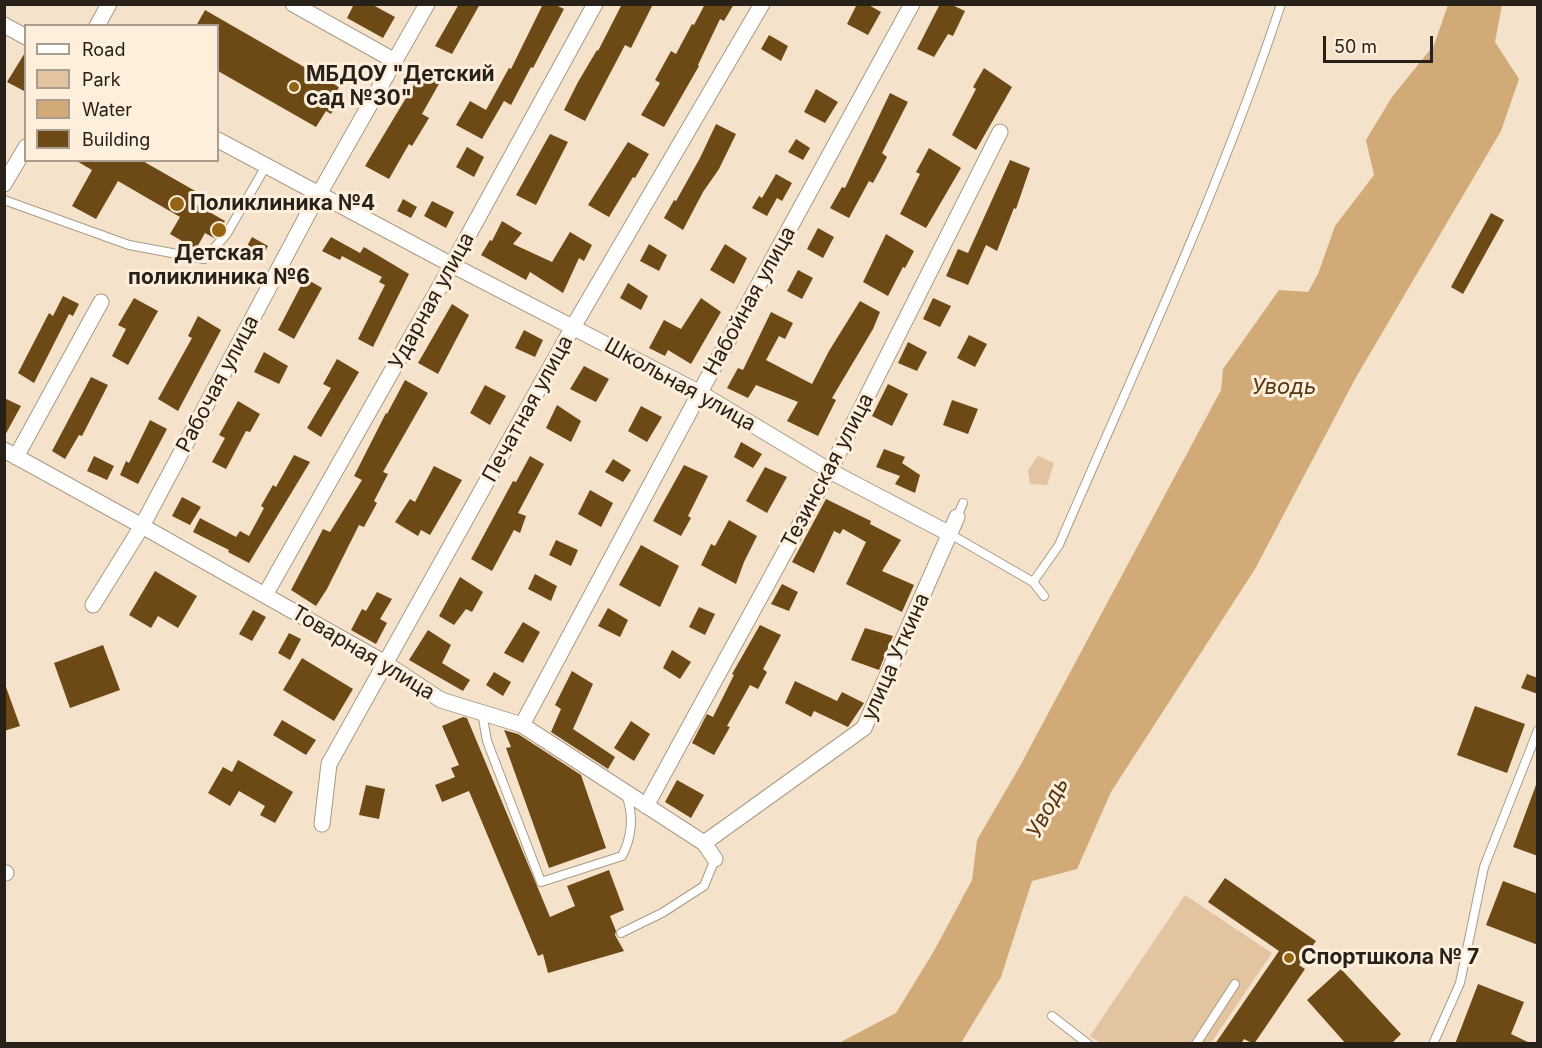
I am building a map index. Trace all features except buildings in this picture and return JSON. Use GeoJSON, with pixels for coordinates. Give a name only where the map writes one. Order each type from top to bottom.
{"type":"FeatureCollection","features":[{"type":"Feature","properties":{"kind":"street"},"geometry":{"type":"LineString","coordinates":[[98,24],[110,4]]}},
{"type":"Feature","properties":{"kind":"street"},"geometry":{"type":"LineString","coordinates":[[293,4],[395,62]]}},
{"type":"Feature","properties":{"kind":"street","name":"Рабочая улица"},"geometry":{"type":"LineString","coordinates":[[93,605],[142,526],[319,195],[427,4]]}},
{"type":"Feature","properties":{"kind":"street","name":"Ударная улица"},"geometry":{"type":"LineString","coordinates":[[265,595],[452,265],[595,4]]}},
{"type":"Feature","properties":{"kind":"street","name":"Печатная улица"},"geometry":{"type":"LineString","coordinates":[[322,824],[329,764],[573,327],[762,4]]}},
{"type":"Feature","properties":{"kind":"street","name":"Набойная улица"},"geometry":{"type":"LineString","coordinates":[[522,725],[912,4]]}},
{"type":"Feature","properties":{"kind":"street"},"geometry":{"type":"LineString","coordinates":[[4,26],[24,36]]}},
{"type":"Feature","properties":{"kind":"street","name":"Тезинская улица"},"geometry":{"type":"LineString","coordinates":[[646,806],[830,471],[1000,132]]}},
{"type":"Feature","properties":{"kind":"street","name":"Школьная улица"},"geometry":{"type":"LineString","coordinates":[[219,141],[452,265],[700,393],[830,471],[950,534]]}},
{"type":"Feature","properties":{"kind":"street"},"geometry":{"type":"LineString","coordinates":[[4,184],[24,150]]}},
{"type":"Feature","properties":{"kind":"street"},"geometry":{"type":"LineString","coordinates":[[10,454],[101,302]]}},
{"type":"Feature","properties":{"kind":"street","name":"Товарная улица"},"geometry":{"type":"LineString","coordinates":[[10,454],[385,663],[441,700],[522,725],[704,843],[715,859]]}},
{"type":"Feature","properties":{"kind":"street","name":"улица Уткина"},"geometry":{"type":"LineString","coordinates":[[704,843],[864,728],[960,510]]}},
{"type":"Feature","properties":{"kind":"lane"},"geometry":{"type":"LineString","coordinates":[[1033,582],[1059,545],[1170,290],[1254,87],[1281,4]]}},
{"type":"Feature","properties":{"kind":"lane"},"geometry":{"type":"LineString","coordinates":[[4,200],[129,245],[204,259],[226,235],[266,166]]}},
{"type":"Feature","properties":{"kind":"lane"},"geometry":{"type":"LineString","coordinates":[[950,534],[1033,582],[1044,596]]}},
{"type":"Feature","properties":{"kind":"lane"},"geometry":{"type":"LineString","coordinates":[[482,713],[487,741],[542,882],[622,856],[629,844],[631,812],[625,792]]}},
{"type":"Feature","properties":{"kind":"lane"},"geometry":{"type":"LineString","coordinates":[[1433,1044],[1460,983],[1484,867],[1538,730]]}},
{"type":"Feature","properties":{"kind":"lane"},"geometry":{"type":"LineString","coordinates":[[621,933],[662,913],[704,886],[715,859]]}},
{"type":"Feature","properties":{"kind":"lane"},"geometry":{"type":"LineString","coordinates":[[1196,1044],[1235,984]]}},
{"type":"Feature","properties":{"kind":"lane"},"geometry":{"type":"LineString","coordinates":[[1052,1017],[1088,1044]]}},
{"type":"Feature","properties":{"kind":"green space"},"geometry":{"type":"Polygon","coordinates":[[[1038,456],[1054,463],[1047,485],[1030,484],[1028,470],[1038,456]]]}},
{"type":"Feature","properties":{"kind":"green space"},"geometry":{"type":"Polygon","coordinates":[[[1185,895],[1272,953],[1211,1043],[1101,1043],[1090,1036],[1185,895]]]}},
{"type":"Feature","properties":{"kind":"water","name":"Уводь"},"geometry":{"type":"Polygon","coordinates":[[[1448,5],[1502,5],[1495,42],[1519,79],[1501,131],[1355,379],[1255,569],[1111,792],[1077,869],[1032,881],[1001,977],[961,1043],[839,1043],[896,1013],[934,951],[972,880],[977,840],[1020,766],[1221,390],[1223,369],[1279,290],[1308,292],[1318,274],[1335,226],[1374,175],[1366,140],[1392,97],[1434,45],[1448,5]]]}},
{"type":"Feature","properties":{"kind":"place","name":"МБДОУ \"Детский сад №30\""},"geometry":{"type":"Point","coordinates":[294,87]}},
{"type":"Feature","properties":{"kind":"place","name":"Поликлиника №4"},"geometry":{"type":"Point","coordinates":[177,204]}},
{"type":"Feature","properties":{"kind":"place","name":"Детская поликлиника №6"},"geometry":{"type":"Point","coordinates":[219,230]}},
{"type":"Feature","properties":{"kind":"place","name":"Спортшкола № 7"},"geometry":{"type":"Point","coordinates":[1289,958]}}]}
